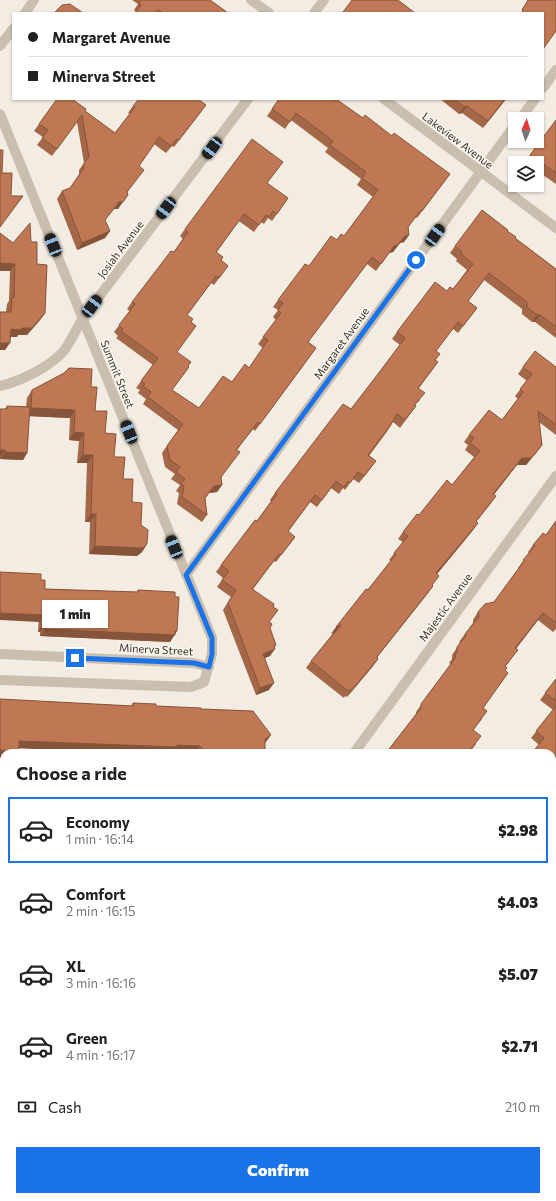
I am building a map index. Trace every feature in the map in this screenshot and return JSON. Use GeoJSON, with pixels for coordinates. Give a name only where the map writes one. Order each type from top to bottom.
{"type":"FeatureCollection","features":[{"type":"Feature","properties":{"kind":"street"},"geometry":{"type":"LineString","coordinates":[[26,12],[34,0]]}},
{"type":"Feature","properties":{"kind":"street"},"geometry":{"type":"LineString","coordinates":[[251,0],[268,12]]}},
{"type":"Feature","properties":{"kind":"street"},"geometry":{"type":"LineString","coordinates":[[315,12],[324,0]]}},
{"type":"Feature","properties":{"kind":"street"},"geometry":{"type":"LineString","coordinates":[[0,46],[12,30]]}},
{"type":"Feature","properties":{"kind":"street"},"geometry":{"type":"LineString","coordinates":[[544,87],[556,70]]}},
{"type":"Feature","properties":{"kind":"street","name":"Josiah Avenue"},"geometry":{"type":"LineString","coordinates":[[0,386],[34,374],[63,352],[83,318],[247,100]]}},
{"type":"Feature","properties":{"kind":"street","name":"Lakeview Avenue"},"geometry":{"type":"LineString","coordinates":[[385,100],[556,228]]}},
{"type":"Feature","properties":{"kind":"street"},"geometry":{"type":"LineString","coordinates":[[525,112],[534,100]]}},
{"type":"Feature","properties":{"kind":"street","name":"Summit Street"},"geometry":{"type":"LineString","coordinates":[[0,114],[212,638],[212,654],[209,667]]}},
{"type":"Feature","properties":{"kind":"street","name":"Margaret Avenue"},"geometry":{"type":"LineString","coordinates":[[186,575],[508,135]]}},
{"type":"Feature","properties":{"kind":"street","name":"Majestic Avenue"},"geometry":{"type":"LineString","coordinates":[[357,749],[556,476]]}},
{"type":"Feature","properties":{"kind":"street","name":"Minerva Street"},"geometry":{"type":"LineString","coordinates":[[0,654],[194,663],[209,667]]}},
{"type":"Feature","properties":{"kind":"street"},"geometry":{"type":"LineString","coordinates":[[0,680],[191,687],[204,682],[209,667]]}},
{"type":"Feature","properties":{"kind":"building"},"geometry":{"type":"Polygon","coordinates":[[[141,0],[210,0],[227,12],[161,12],[158,10],[157,12],[136,12],[141,5],[139,3],[141,0]]]}},
{"type":"Feature","properties":{"kind":"building"},"geometry":{"type":"Polygon","coordinates":[[[352,0],[398,0],[414,12],[343,12],[352,0]]]}},
{"type":"Feature","properties":{"kind":"building"},"geometry":{"type":"Polygon","coordinates":[[[528,0],[556,0],[556,31],[544,48],[544,12],[522,12],[528,0]]]}},
{"type":"Feature","properties":{"kind":"building"},"geometry":{"type":"Polygon","coordinates":[[[70,4],[82,12],[55,12],[62,5],[70,4]]]}},
{"type":"Feature","properties":{"kind":"building"},"geometry":{"type":"Polygon","coordinates":[[[56,100],[73,100],[86,109],[85,111],[115,133],[135,107],[133,106],[138,100],[199,100],[206,105],[179,140],[177,139],[171,146],[159,137],[139,166],[144,170],[127,192],[128,195],[123,202],[119,202],[105,220],[110,231],[82,243],[62,191],[70,188],[84,168],[84,163],[89,157],[82,115],[57,149],[42,138],[48,130],[39,124],[56,100]]]}},
{"type":"Feature","properties":{"kind":"building"},"geometry":{"type":"Polygon","coordinates":[[[278,100],[337,100],[363,118],[365,115],[392,136],[394,133],[450,174],[408,227],[409,235],[405,236],[398,245],[394,246],[381,264],[372,257],[308,342],[316,348],[260,424],[258,422],[236,450],[240,452],[221,477],[222,485],[214,486],[205,498],[207,515],[182,497],[184,486],[181,484],[185,479],[176,472],[180,467],[170,460],[167,446],[183,424],[148,397],[151,392],[143,386],[145,384],[141,381],[158,358],[121,331],[123,329],[119,325],[135,304],[132,302],[171,251],[174,252],[188,232],[185,229],[252,139],[283,162],[267,183],[288,198],[277,214],[273,211],[269,217],[266,215],[259,225],[244,214],[216,252],[223,257],[221,260],[228,266],[219,278],[216,276],[187,315],[193,319],[191,322],[196,326],[177,352],[191,362],[172,390],[199,408],[223,376],[232,382],[245,364],[249,368],[268,340],[263,337],[281,313],[278,310],[283,303],[278,300],[305,264],[309,266],[331,236],[337,240],[341,234],[344,236],[378,190],[362,178],[366,172],[330,145],[333,141],[296,113],[290,122],[272,109],[278,100]]]}},
{"type":"Feature","properties":{"kind":"building"},"geometry":{"type":"Polygon","coordinates":[[[455,100],[504,100],[488,121],[467,106],[464,107],[455,100]]]}},
{"type":"Feature","properties":{"kind":"building"},"geometry":{"type":"Polygon","coordinates":[[[556,120],[556,173],[544,165],[544,156],[530,155],[535,148],[544,148],[544,136],[556,120]]]}},
{"type":"Feature","properties":{"kind":"building"},"geometry":{"type":"Polygon","coordinates":[[[0,150],[3,150],[2,173],[12,173],[11,196],[23,196],[0,227],[0,150]]]}},
{"type":"Feature","properties":{"kind":"building"},"geometry":{"type":"Polygon","coordinates":[[[482,210],[508,230],[507,231],[516,237],[515,238],[556,269],[556,327],[527,307],[527,302],[489,273],[468,301],[477,308],[463,326],[458,322],[436,351],[440,354],[435,360],[438,362],[418,388],[425,393],[414,405],[416,406],[405,420],[397,414],[390,426],[368,455],[376,461],[364,476],[358,472],[350,483],[348,481],[344,487],[336,481],[322,500],[315,495],[288,531],[295,537],[281,555],[279,554],[252,589],[274,604],[273,607],[278,610],[269,622],[272,624],[270,628],[276,645],[274,646],[275,649],[263,654],[274,683],[260,688],[228,603],[236,590],[222,580],[229,571],[221,565],[255,520],[257,521],[277,494],[275,493],[343,404],[351,409],[378,374],[405,338],[397,332],[435,282],[447,291],[450,287],[453,289],[473,264],[461,254],[462,252],[455,246],[482,210]]]}},
{"type":"Feature","properties":{"kind":"building"},"geometry":{"type":"Polygon","coordinates":[[[30,223],[31,242],[37,242],[37,264],[47,265],[45,313],[32,328],[22,328],[21,330],[11,329],[10,343],[0,343],[0,312],[11,312],[12,297],[14,298],[15,264],[0,263],[0,233],[13,243],[30,223]]]}},
{"type":"Feature","properties":{"kind":"building"},"geometry":{"type":"Polygon","coordinates":[[[535,351],[556,367],[556,425],[538,411],[542,445],[531,458],[522,458],[493,494],[496,496],[476,521],[478,523],[436,573],[439,576],[432,585],[433,586],[383,649],[377,657],[378,659],[352,690],[350,689],[348,691],[311,661],[341,625],[336,627],[366,589],[368,590],[396,554],[394,553],[408,536],[403,532],[417,514],[419,515],[447,480],[452,485],[480,451],[470,443],[474,438],[469,435],[489,410],[502,420],[523,392],[520,389],[532,374],[523,367],[535,351]]]}},
{"type":"Feature","properties":{"kind":"building"},"geometry":{"type":"Polygon","coordinates":[[[69,368],[92,369],[91,387],[97,387],[95,411],[107,411],[105,433],[116,434],[114,457],[125,457],[123,479],[133,479],[132,502],[142,503],[141,525],[148,530],[147,544],[143,548],[95,546],[96,514],[91,514],[93,455],[83,455],[84,433],[74,432],[75,410],[31,408],[32,390],[64,373],[69,368]]]}},
{"type":"Feature","properties":{"kind":"building"},"geometry":{"type":"Polygon","coordinates":[[[7,406],[30,407],[27,453],[5,452],[5,450],[0,450],[0,409],[7,409],[7,406]]]}},
{"type":"Feature","properties":{"kind":"building"},"geometry":{"type":"Polygon","coordinates":[[[556,521],[556,623],[543,613],[515,648],[518,650],[505,666],[507,668],[505,670],[508,673],[483,708],[487,711],[473,730],[481,736],[471,749],[389,749],[421,708],[421,704],[456,657],[457,647],[466,636],[465,634],[479,617],[478,612],[485,604],[494,602],[524,561],[523,560],[535,546],[533,545],[543,533],[546,535],[556,521]]]}},
{"type":"Feature","properties":{"kind":"building"},"geometry":{"type":"Polygon","coordinates":[[[0,572],[41,574],[41,580],[45,580],[45,589],[175,592],[175,597],[179,597],[177,631],[175,631],[175,635],[45,629],[45,625],[43,625],[44,615],[0,613],[0,572]]]}},
{"type":"Feature","properties":{"kind":"building"},"geometry":{"type":"Polygon","coordinates":[[[556,679],[556,701],[545,693],[556,679]]]}},
{"type":"Feature","properties":{"kind":"building"},"geometry":{"type":"Polygon","coordinates":[[[0,699],[133,706],[133,703],[156,704],[156,706],[253,711],[271,735],[265,739],[265,749],[202,749],[200,746],[177,745],[177,747],[19,741],[19,749],[0,749],[0,699]]]}},
{"type":"Feature","properties":{"kind":"building"},"geometry":{"type":"Polygon","coordinates":[[[556,706],[556,749],[535,749],[544,738],[536,731],[556,706]]]}},
{"type":"Feature","properties":{"kind":"route"},"geometry":{"type":"LineString","coordinates":[[75,658],[194,663],[209,667],[212,654],[212,638],[186,575],[416,260]]}}]}
